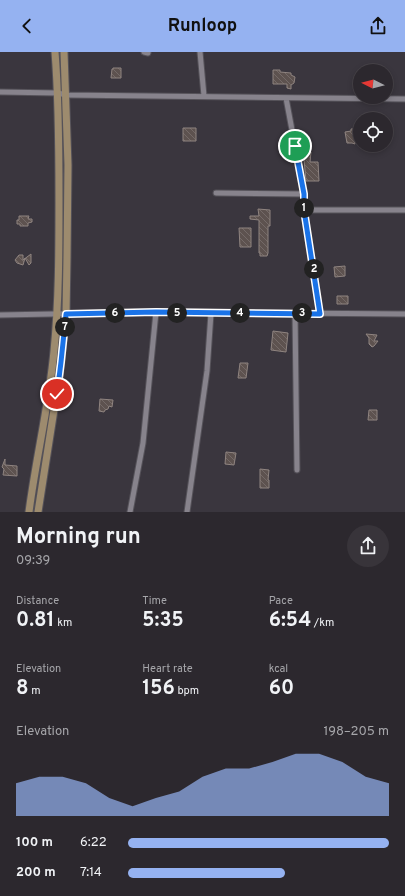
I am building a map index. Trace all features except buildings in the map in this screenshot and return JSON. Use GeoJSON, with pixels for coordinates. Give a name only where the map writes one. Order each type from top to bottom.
{"type":"FeatureCollection","features":[{"type":"Feature","properties":{"kind":"main road"},"geometry":{"type":"LineString","coordinates":[[28,512],[49,390],[57,314],[59,213],[58,93],[55,52]]}},
{"type":"Feature","properties":{"kind":"main road"},"geometry":{"type":"LineString","coordinates":[[38,512],[59,378],[66,314],[68,258],[68,165],[64,52]]}},
{"type":"Feature","properties":{"kind":"street"},"geometry":{"type":"LineString","coordinates":[[200,52],[204,96]]}},
{"type":"Feature","properties":{"kind":"street"},"geometry":{"type":"LineString","coordinates":[[0,92],[58,93],[66,95],[405,99]]}},
{"type":"Feature","properties":{"kind":"street"},"geometry":{"type":"LineString","coordinates":[[286,98],[304,194],[304,210],[320,314]]}},
{"type":"Feature","properties":{"kind":"street"},"geometry":{"type":"LineString","coordinates":[[216,193],[304,194]]}},
{"type":"Feature","properties":{"kind":"street"},"geometry":{"type":"LineString","coordinates":[[304,210],[405,210]]}},
{"type":"Feature","properties":{"kind":"street"},"geometry":{"type":"LineString","coordinates":[[0,315],[156,312],[405,314]]}},
{"type":"Feature","properties":{"kind":"street"},"geometry":{"type":"LineString","coordinates":[[130,512],[143,443],[156,312]]}},
{"type":"Feature","properties":{"kind":"street"},"geometry":{"type":"LineString","coordinates":[[187,512],[206,371],[211,313]]}},
{"type":"Feature","properties":{"kind":"street"},"geometry":{"type":"LineString","coordinates":[[295,313],[297,470]]}},
{"type":"Feature","properties":{"kind":"route"},"geometry":{"type":"LineString","coordinates":[[57,394],[66,314],[156,312],[320,314],[304,210],[304,194],[295,146]]}}]}
